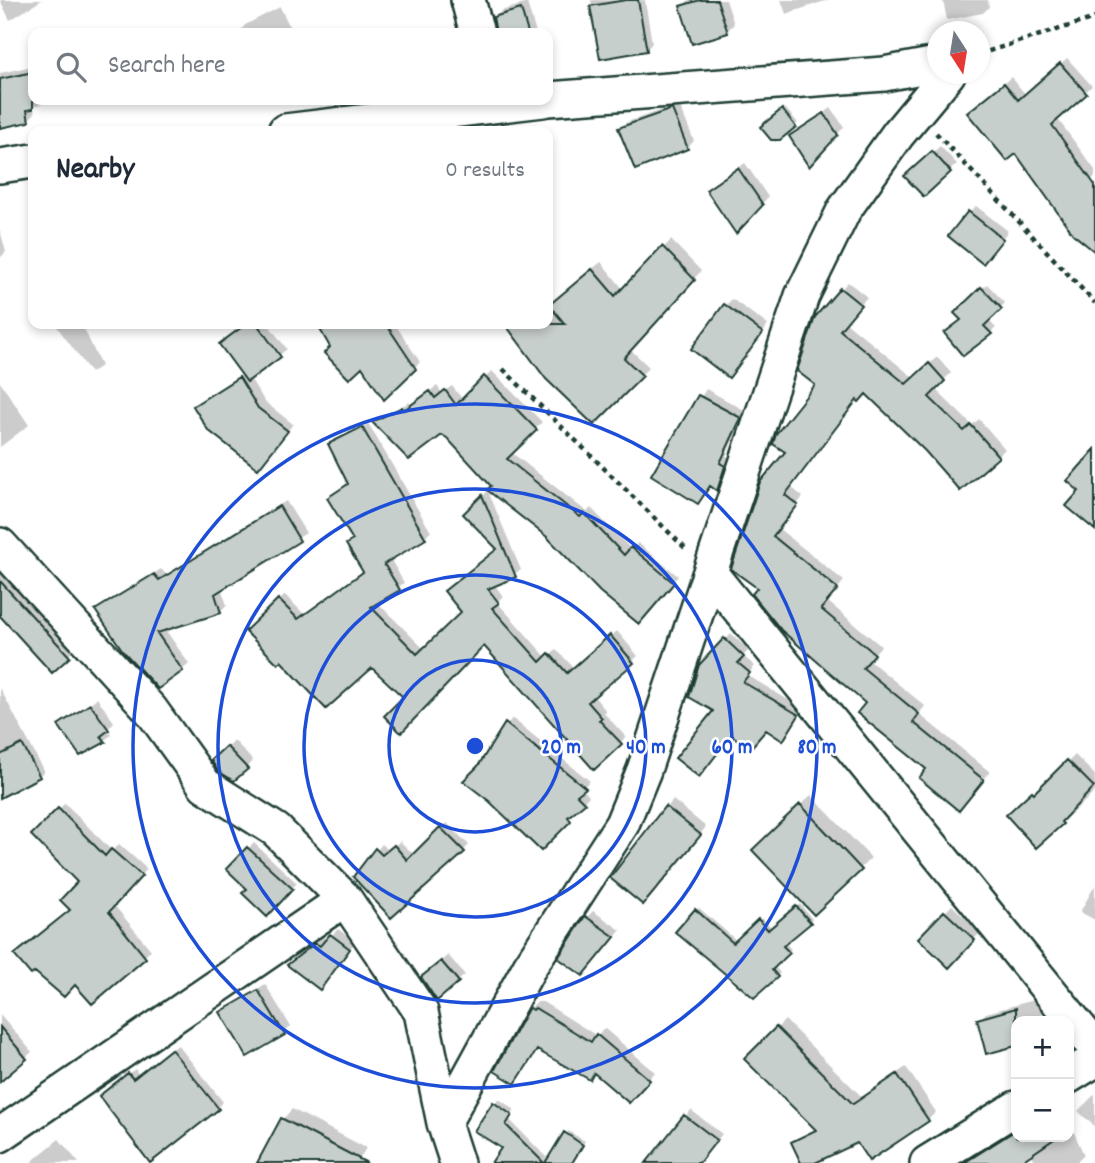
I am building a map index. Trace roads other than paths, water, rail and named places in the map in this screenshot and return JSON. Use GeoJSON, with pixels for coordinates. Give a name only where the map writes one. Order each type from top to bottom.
{"type":"FeatureCollection","features":[{"type":"Feature","properties":{"kind":"street"},"geometry":{"type":"LineString","coordinates":[[468,0],[476,28]]}},
{"type":"Feature","properties":{"kind":"street"},"geometry":{"type":"LineString","coordinates":[[553,99],[884,74],[927,66]]}},
{"type":"Feature","properties":{"kind":"street"},"geometry":{"type":"LineString","coordinates":[[444,1123],[530,966],[622,824],[644,770],[802,296],[844,210],[940,84]]}},
{"type":"Feature","properties":{"kind":"street"},"geometry":{"type":"LineString","coordinates":[[322,126],[475,105]]}},
{"type":"Feature","properties":{"kind":"street"},"geometry":{"type":"LineString","coordinates":[[0,165],[28,162]]}},
{"type":"Feature","properties":{"kind":"street"},"geometry":{"type":"LineString","coordinates":[[0,545],[151,710],[205,785],[276,830],[345,899],[421,1012],[444,1123],[457,1163]]}},
{"type":"Feature","properties":{"kind":"street"},"geometry":{"type":"LineString","coordinates":[[710,573],[1095,1047]]}},
{"type":"Feature","properties":{"kind":"street"},"geometry":{"type":"LineString","coordinates":[[0,1135],[345,899]]}},
{"type":"Feature","properties":{"kind":"street"},"geometry":{"type":"LineString","coordinates":[[1074,1073],[1095,1060]]}},
{"type":"Feature","properties":{"kind":"street"},"geometry":{"type":"LineString","coordinates":[[928,1163],[1011,1111]]}}]}
